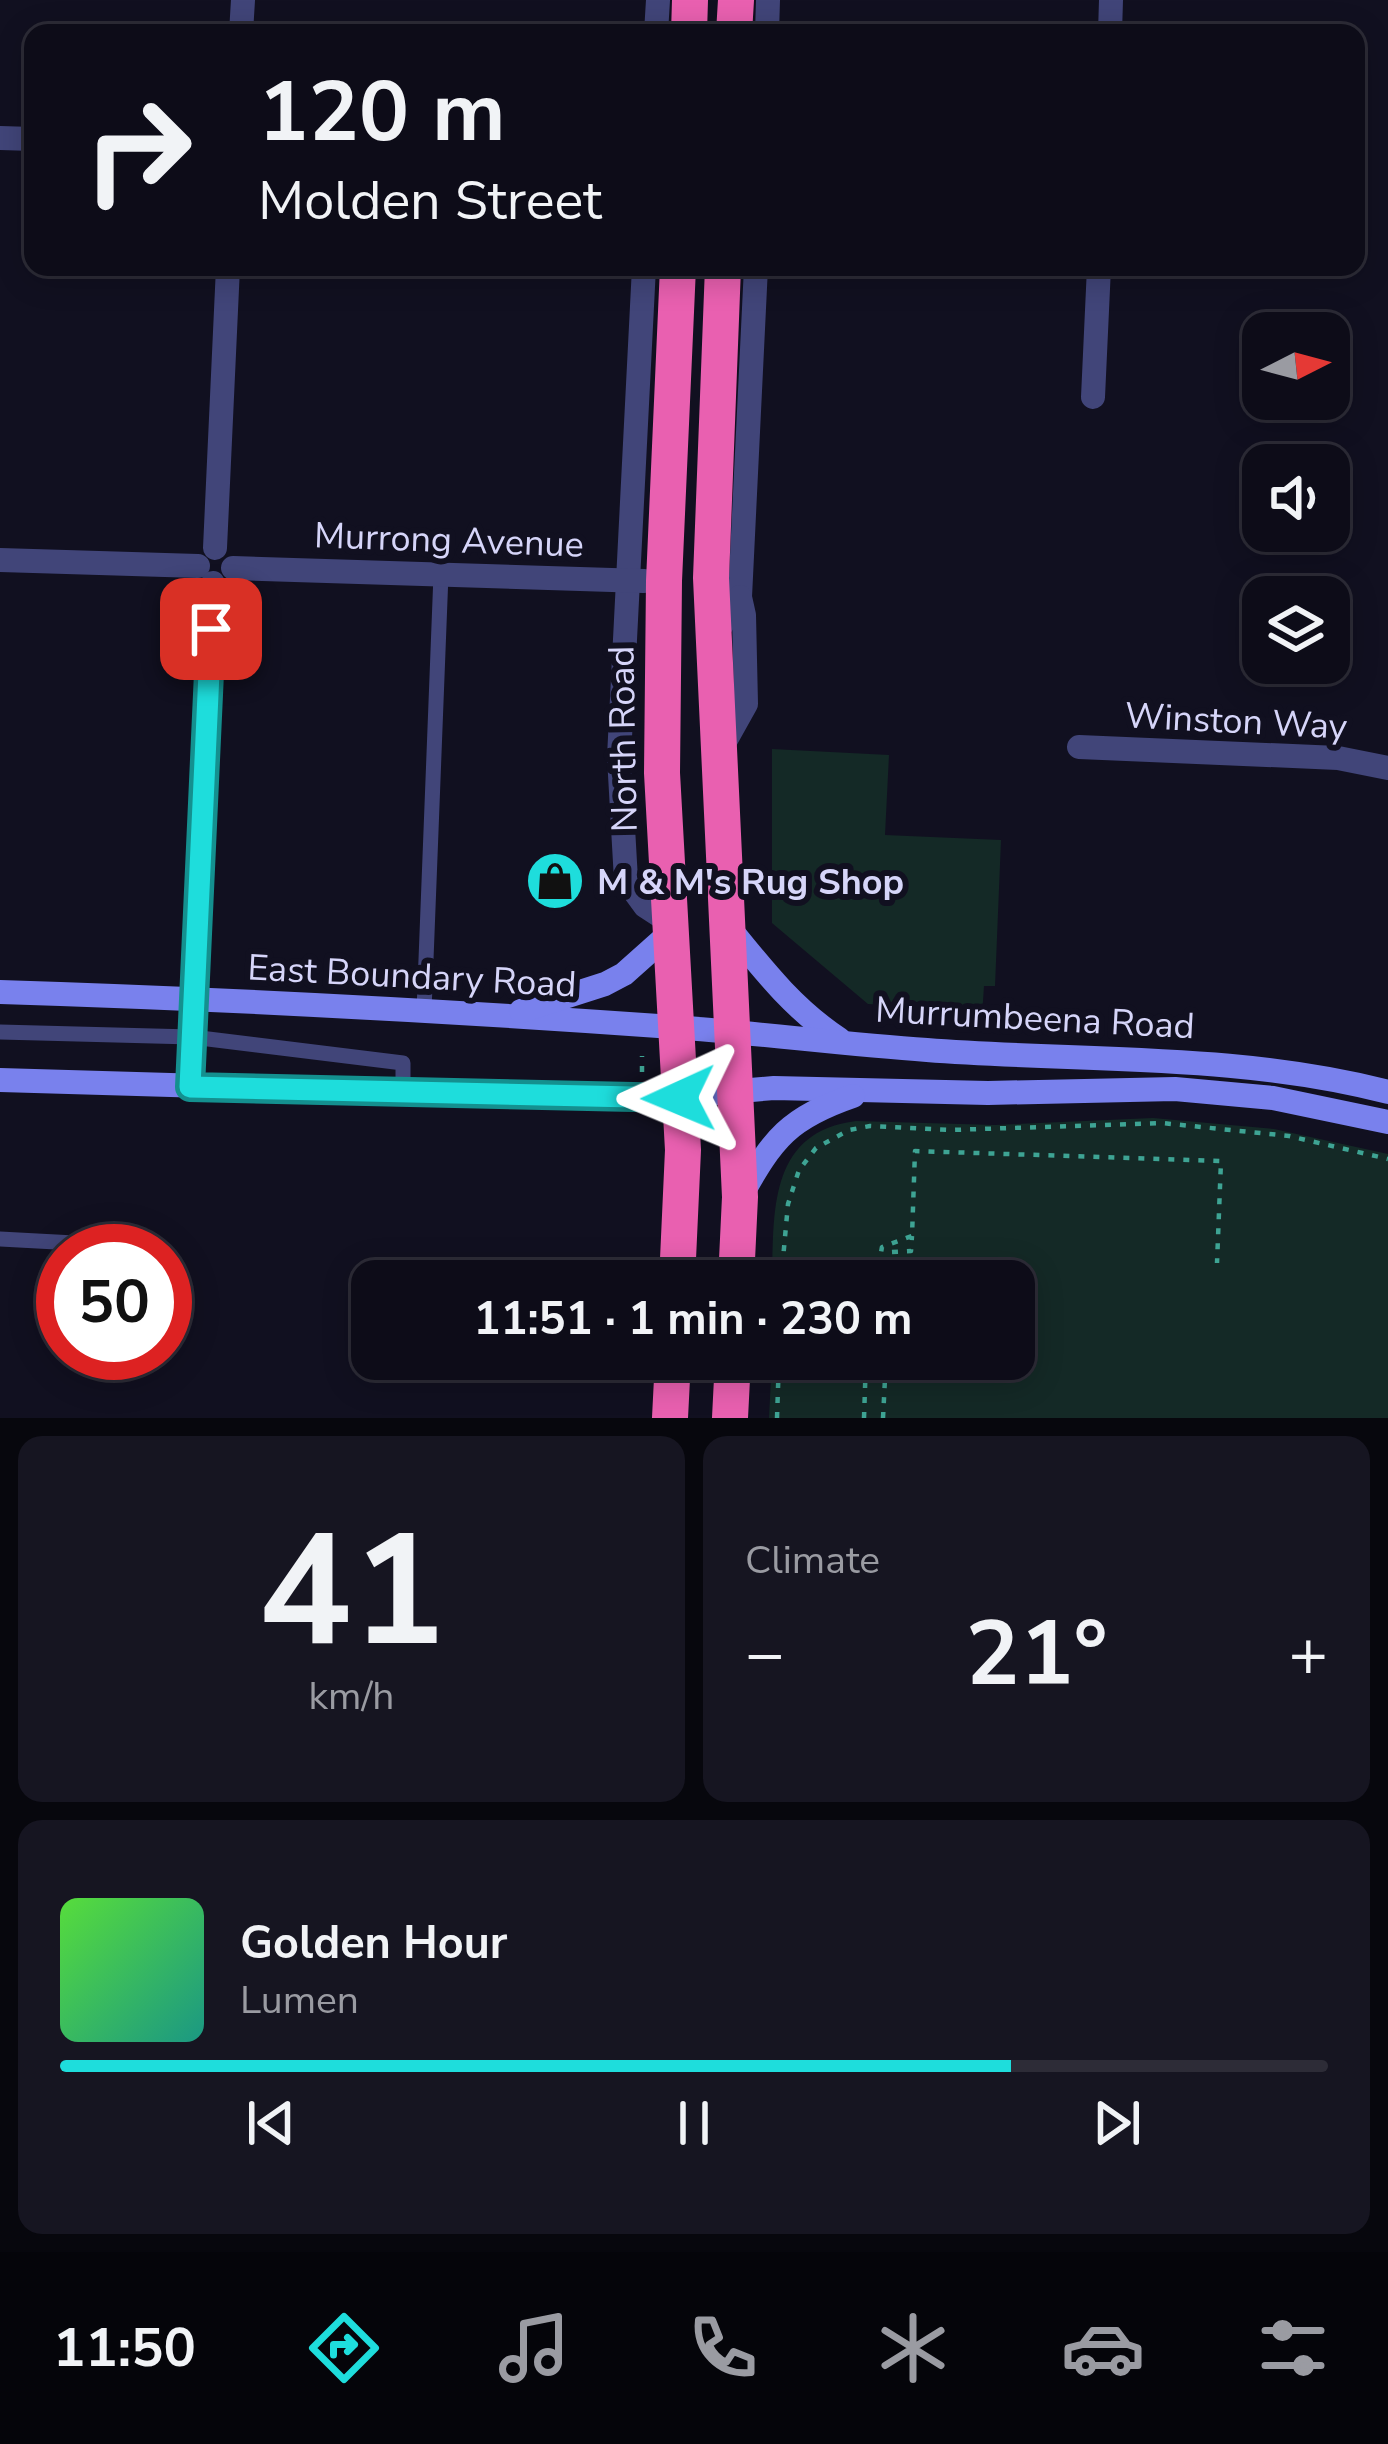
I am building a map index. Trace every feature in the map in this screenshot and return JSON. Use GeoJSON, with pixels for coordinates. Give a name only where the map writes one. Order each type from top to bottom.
{"type":"FeatureCollection","features":[{"type":"Feature","properties":{"kind":"highway","name":"North Road"},"geometry":{"type":"LineString","coordinates":[[677,276],[646,581],[683,1150],[678,1260]]}},
{"type":"Feature","properties":{"kind":"highway"},"geometry":{"type":"LineString","coordinates":[[723,276],[712,495],[713,638],[740,1197],[737,1260]]}},
{"type":"Feature","properties":{"kind":"highway"},"geometry":{"type":"LineString","coordinates":[[670,1418],[672,1380]]}},
{"type":"Feature","properties":{"kind":"highway"},"geometry":{"type":"LineString","coordinates":[[730,1418],[732,1380]]}},
{"type":"Feature","properties":{"kind":"main road"},"geometry":{"type":"LineString","coordinates":[[725,923],[782,994],[842,1040]]}},
{"type":"Feature","properties":{"kind":"main road"},"geometry":{"type":"LineString","coordinates":[[508,1016],[624,974],[669,927]]}},
{"type":"Feature","properties":{"kind":"main road","name":"East Boundary Road"},"geometry":{"type":"LineString","coordinates":[[0,992],[193,998],[675,1027]]}},
{"type":"Feature","properties":{"kind":"main road","name":"Murrumbeena Road"},"geometry":{"type":"LineString","coordinates":[[675,1027],[984,1054],[1217,1064],[1295,1073],[1388,1092]]}},
{"type":"Feature","properties":{"kind":"main road"},"geometry":{"type":"LineString","coordinates":[[0,1080],[679,1098]]}},
{"type":"Feature","properties":{"kind":"main road","name":"Murrumbeena Road"},"geometry":{"type":"LineString","coordinates":[[679,1098],[781,1088],[1175,1089],[1273,1098],[1388,1122]]}},
{"type":"Feature","properties":{"kind":"main road"},"geometry":{"type":"LineString","coordinates":[[740,1197],[764,1154],[788,1126],[819,1108],[867,1091]]}},
{"type":"Feature","properties":{"kind":"street"},"geometry":{"type":"LineString","coordinates":[[190,1087],[228,276]]}},
{"type":"Feature","properties":{"kind":"street"},"geometry":{"type":"LineString","coordinates":[[644,276],[646,581]]}},
{"type":"Feature","properties":{"kind":"street"},"geometry":{"type":"LineString","coordinates":[[718,755],[746,704],[740,597],[756,276]]}},
{"type":"Feature","properties":{"kind":"street"},"geometry":{"type":"LineString","coordinates":[[1093,398],[1099,276]]}},
{"type":"Feature","properties":{"kind":"street","name":"Murrong Avenue"},"geometry":{"type":"LineString","coordinates":[[0,560],[646,581]]}},
{"type":"Feature","properties":{"kind":"street"},"geometry":{"type":"LineString","coordinates":[[713,638],[740,597]]}},
{"type":"Feature","properties":{"kind":"street","name":"Winston Way"},"geometry":{"type":"LineString","coordinates":[[1079,747],[1337,758],[1388,768]]}},
{"type":"Feature","properties":{"kind":"lane"},"geometry":{"type":"LineString","coordinates":[[424,1011],[442,574]]}},
{"type":"Feature","properties":{"kind":"lane"},"geometry":{"type":"LineString","coordinates":[[0,1032],[192,1036],[403,1064],[403,1094]]}},
{"type":"Feature","properties":{"kind":"lane"},"geometry":{"type":"LineString","coordinates":[[0,1239],[36,1241]]}},
{"type":"Feature","properties":{"kind":"path"},"geometry":{"type":"LineString","coordinates":[[642,1056],[642,1072]]}},
{"type":"Feature","properties":{"kind":"path"},"geometry":{"type":"LineString","coordinates":[[783,1260],[788,1204],[799,1170],[816,1148],[849,1130],[870,1126],[951,1130],[1162,1123],[1289,1136],[1388,1160]]}},
{"type":"Feature","properties":{"kind":"path"},"geometry":{"type":"LineString","coordinates":[[891,1260],[892,1252],[911,1250],[915,1151],[1221,1161],[1217,1263]]}},
{"type":"Feature","properties":{"kind":"path"},"geometry":{"type":"LineString","coordinates":[[880,1260],[882,1247],[912,1236]]}},
{"type":"Feature","properties":{"kind":"path"},"geometry":{"type":"LineString","coordinates":[[776,1418],[778,1380]]}},
{"type":"Feature","properties":{"kind":"path"},"geometry":{"type":"LineString","coordinates":[[864,1418],[865,1380]]}},
{"type":"Feature","properties":{"kind":"path"},"geometry":{"type":"LineString","coordinates":[[883,1418],[885,1380]]}},
{"type":"Feature","properties":{"kind":"green space"},"geometry":{"type":"Polygon","coordinates":[[[772,749],[889,755],[885,835],[1001,840],[995,986],[984,986],[982,1016],[956,1015],[941,1008],[868,1004],[772,923],[772,749]]]}},
{"type":"Feature","properties":{"kind":"green space"},"geometry":{"type":"Polygon","coordinates":[[[1153,1118],[1274,1129],[1388,1154],[1388,1418],[769,1418],[771,1380],[1035,1380],[1035,1260],[773,1260],[782,1179],[791,1158],[806,1141],[827,1128],[856,1121],[995,1125],[1153,1118]]]}},
{"type":"Feature","properties":{"kind":"place","name":"M & M's Rug Shop"},"geometry":{"type":"Point","coordinates":[555,881]}},
{"type":"Feature","properties":{"kind":"route"},"geometry":{"type":"LineString","coordinates":[[211,629],[190,1087],[679,1098]]}}]}
